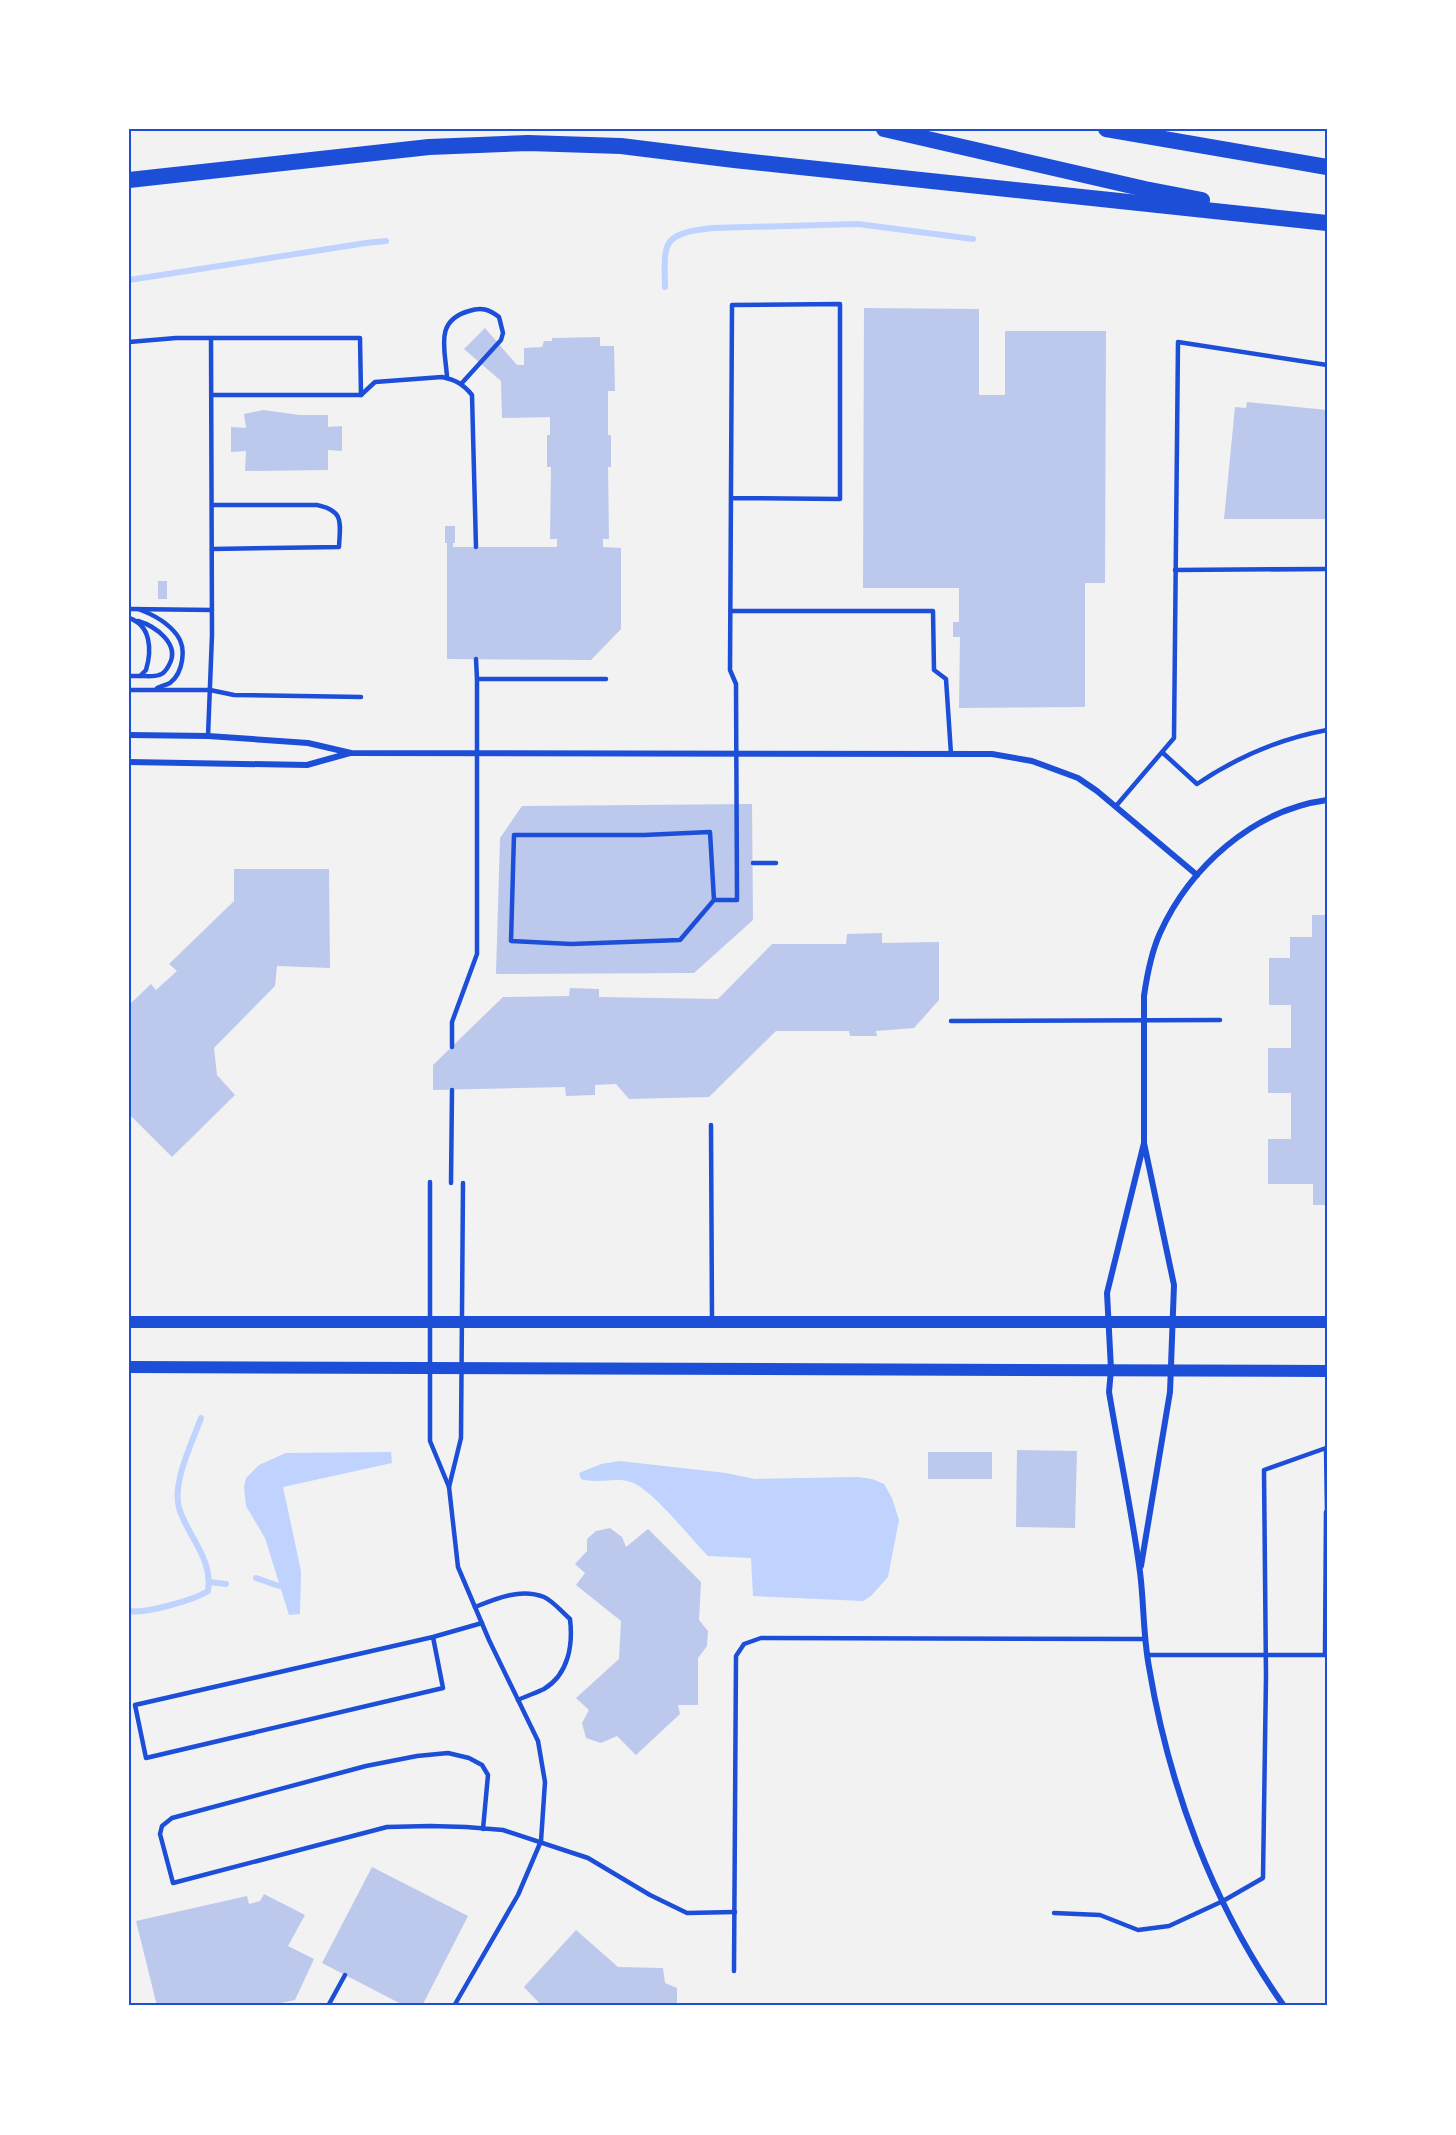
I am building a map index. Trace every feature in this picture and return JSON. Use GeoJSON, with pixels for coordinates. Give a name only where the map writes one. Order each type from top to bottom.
{"type":"FeatureCollection","features":[{"type":"Feature","properties":{"kind":"highway"},"geometry":{"type":"LineString","coordinates":[[884,129],[1145,189],[1323,222]]}},
{"type":"Feature","properties":{"kind":"highway"},"geometry":{"type":"LineString","coordinates":[[1106,129],[1327,167]]}},
{"type":"Feature","properties":{"kind":"highway"},"geometry":{"type":"LineString","coordinates":[[129,180],[429,147],[528,143],[621,146],[1323,222]]}},
{"type":"Feature","properties":{"kind":"main road"},"geometry":{"type":"LineString","coordinates":[[129,1322],[1327,1322]]}},
{"type":"Feature","properties":{"kind":"main road"},"geometry":{"type":"LineString","coordinates":[[129,1367],[1327,1371]]}},
{"type":"Feature","properties":{"kind":"street"},"geometry":{"type":"LineString","coordinates":[[129,735],[208,736],[308,743],[351,753],[992,754],[1032,761],[1078,778],[1116,806],[1197,875]]}},
{"type":"Feature","properties":{"kind":"street"},"geometry":{"type":"LineString","coordinates":[[129,762],[307,765],[351,753]]}},
{"type":"Feature","properties":{"kind":"street"},"geometry":{"type":"LineString","coordinates":[[1140,1573],[1169,1403],[1174,1285],[1144,1143],[1144,996],[1147,973],[1159,935],[1175,904],[1214,855],[1248,830],[1282,812],[1327,800]]}},
{"type":"Feature","properties":{"kind":"street"},"geometry":{"type":"LineString","coordinates":[[1144,1143],[1107,1293],[1110,1392],[1140,1573],[1147,1655],[1157,1712],[1175,1783],[1192,1833],[1244,1943],[1284,2006]]}},
{"type":"Feature","properties":{"kind":"lane"},"geometry":{"type":"LineString","coordinates":[[714,900],[710,832],[644,835],[514,835],[511,941],[571,944],[680,940],[714,900],[737,900],[736,684],[730,670],[732,305],[840,304],[840,499],[732,498]]}},
{"type":"Feature","properties":{"kind":"lane"},"geometry":{"type":"LineString","coordinates":[[447,378],[444,336],[447,324],[465,312],[486,309],[499,317],[503,333],[501,340],[461,384]]}},
{"type":"Feature","properties":{"kind":"lane"},"geometry":{"type":"LineString","coordinates":[[129,342],[176,338],[360,338],[361,395]]}},
{"type":"Feature","properties":{"kind":"lane"},"geometry":{"type":"LineString","coordinates":[[208,736],[212,610],[211,338]]}},
{"type":"Feature","properties":{"kind":"lane"},"geometry":{"type":"LineString","coordinates":[[1116,806],[1174,738],[1179,342],[1327,366]]}},
{"type":"Feature","properties":{"kind":"lane"},"geometry":{"type":"LineString","coordinates":[[212,395],[361,395],[375,382],[447,378],[461,384],[472,395],[476,547]]}},
{"type":"Feature","properties":{"kind":"lane"},"geometry":{"type":"LineString","coordinates":[[212,505],[317,505],[331,508],[338,514],[340,521],[339,547],[212,549]]}},
{"type":"Feature","properties":{"kind":"lane"},"geometry":{"type":"LineString","coordinates":[[1175,570],[1327,569]]}},
{"type":"Feature","properties":{"kind":"lane"},"geometry":{"type":"LineString","coordinates":[[129,609],[212,610]]}},
{"type":"Feature","properties":{"kind":"lane"},"geometry":{"type":"LineString","coordinates":[[138,609],[165,623],[178,636],[182,646],[180,667],[175,678],[168,684],[152,690]]}},
{"type":"Feature","properties":{"kind":"lane"},"geometry":{"type":"LineString","coordinates":[[731,611],[933,611],[934,670],[946,679],[951,754]]}},
{"type":"Feature","properties":{"kind":"lane"},"geometry":{"type":"LineString","coordinates":[[129,618],[156,630],[171,644],[172,652],[172,660],[165,672],[159,675],[129,676]]}},
{"type":"Feature","properties":{"kind":"lane"},"geometry":{"type":"LineString","coordinates":[[138,621],[146,631],[148,640],[148,663],[146,670],[140,676]]}},
{"type":"Feature","properties":{"kind":"lane"},"geometry":{"type":"LineString","coordinates":[[452,1047],[452,1022],[477,954],[476,659]]}},
{"type":"Feature","properties":{"kind":"lane"},"geometry":{"type":"LineString","coordinates":[[477,679],[606,679]]}},
{"type":"Feature","properties":{"kind":"lane"},"geometry":{"type":"LineString","coordinates":[[129,690],[210,690],[234,695],[361,697]]}},
{"type":"Feature","properties":{"kind":"lane"},"geometry":{"type":"LineString","coordinates":[[1163,753],[1197,784],[1222,767],[1249,753],[1302,734],[1327,730]]}},
{"type":"Feature","properties":{"kind":"lane"},"geometry":{"type":"LineString","coordinates":[[753,863],[776,862]]}},
{"type":"Feature","properties":{"kind":"lane"},"geometry":{"type":"LineString","coordinates":[[951,1021],[1221,1020]]}},
{"type":"Feature","properties":{"kind":"lane"},"geometry":{"type":"LineString","coordinates":[[451,1183],[452,1090]]}},
{"type":"Feature","properties":{"kind":"lane"},"geometry":{"type":"LineString","coordinates":[[711,1125],[712,1323]]}},
{"type":"Feature","properties":{"kind":"lane"},"geometry":{"type":"LineString","coordinates":[[430,1182],[430,1441],[449,1487],[458,1567],[538,1742],[545,1782],[541,1841],[518,1895],[454,2006]]}},
{"type":"Feature","properties":{"kind":"lane"},"geometry":{"type":"LineString","coordinates":[[449,1487],[461,1438],[460,1322],[463,1183]]}},
{"type":"Feature","properties":{"kind":"lane"},"geometry":{"type":"LineString","coordinates":[[1054,1914],[1100,1915],[1138,1930],[1169,1926],[1223,1901],[1263,1878],[1265,1655],[1264,1470],[1326,1448],[1326,1655],[1265,1655],[1147,1655]]}},
{"type":"Feature","properties":{"kind":"lane"},"geometry":{"type":"LineString","coordinates":[[475,1606],[509,1594],[529,1594],[546,1597],[570,1618],[572,1634],[570,1655],[562,1670],[546,1688],[518,1700]]}},
{"type":"Feature","properties":{"kind":"lane"},"geometry":{"type":"LineString","coordinates":[[433,1637],[443,1688],[146,1758],[135,1705],[433,1637],[482,1623]]}},
{"type":"Feature","properties":{"kind":"lane"},"geometry":{"type":"LineString","coordinates":[[734,1971],[736,1656],[744,1644],[760,1638],[1145,1640]]}},
{"type":"Feature","properties":{"kind":"lane"},"geometry":{"type":"LineString","coordinates":[[483,1829],[488,1775],[482,1765],[469,1758],[448,1754],[417,1756],[366,1766],[172,1818],[162,1826],[160,1834],[173,1883],[387,1827],[430,1826],[483,1829],[503,1830],[588,1858],[650,1895],[687,1913],[735,1912]]}},
{"type":"Feature","properties":{"kind":"lane"},"geometry":{"type":"LineString","coordinates":[[328,2006],[345,1975]]}},
{"type":"Feature","properties":{"kind":"water"},"geometry":{"type":"Polygon","coordinates":[[[391,1452],[392,1463],[283,1487],[301,1571],[300,1614],[289,1615],[265,1538],[246,1506],[244,1487],[246,1478],[259,1465],[286,1453],[391,1452]]]}},
{"type":"Feature","properties":{"kind":"water"},"geometry":{"type":"Polygon","coordinates":[[[620,1461],[726,1473],[755,1479],[858,1477],[884,1484],[892,1498],[899,1520],[888,1577],[871,1596],[863,1601],[753,1596],[751,1558],[708,1556],[650,1494],[631,1482],[581,1479],[579,1473],[601,1464],[620,1461]]]}},
{"type":"Feature","properties":{"kind":"building"},"geometry":{"type":"Polygon","coordinates":[[[864,308],[979,309],[979,395],[1005,395],[1005,331],[1106,331],[1105,583],[1085,583],[1085,707],[959,708],[960,637],[953,637],[953,622],[959,622],[959,588],[863,588],[864,308]]]}},
{"type":"Feature","properties":{"kind":"building"},"geometry":{"type":"Polygon","coordinates":[[[485,328],[517,365],[524,365],[524,348],[542,347],[544,341],[552,341],[552,338],[600,337],[600,346],[614,346],[615,391],[608,391],[608,435],[611,435],[611,467],[608,467],[609,539],[603,539],[603,547],[621,548],[621,629],[591,660],[447,659],[445,526],[455,526],[453,547],[557,547],[557,539],[550,539],[551,467],[547,467],[547,435],[550,435],[550,417],[502,418],[501,381],[464,349],[485,328]]]}},
{"type":"Feature","properties":{"kind":"building"},"geometry":{"type":"Polygon","coordinates":[[[1247,402],[1327,410],[1327,519],[1224,519],[1235,407],[1246,408],[1247,402]]]}},
{"type":"Feature","properties":{"kind":"building"},"geometry":{"type":"Polygon","coordinates":[[[263,410],[300,415],[328,415],[328,427],[342,426],[342,451],[328,450],[328,470],[245,471],[246,451],[231,452],[231,427],[246,428],[244,414],[263,410]]]}},
{"type":"Feature","properties":{"kind":"building"},"geometry":{"type":"Polygon","coordinates":[[[158,581],[167,581],[167,599],[158,599],[158,581]]]}},
{"type":"Feature","properties":{"kind":"building"},"geometry":{"type":"Polygon","coordinates":[[[752,804],[753,920],[694,973],[496,974],[500,838],[522,806],[752,804]]]}},
{"type":"Feature","properties":{"kind":"building"},"geometry":{"type":"Polygon","coordinates":[[[234,869],[329,869],[330,968],[277,966],[275,986],[214,1048],[217,1075],[235,1095],[172,1157],[129,1114],[129,1005],[151,984],[156,990],[177,971],[169,964],[234,901],[234,869]]]}},
{"type":"Feature","properties":{"kind":"building"},"geometry":{"type":"Polygon","coordinates":[[[1312,915],[1327,915],[1327,1205],[1313,1205],[1313,1184],[1268,1184],[1268,1139],[1291,1139],[1291,1093],[1268,1093],[1268,1048],[1291,1048],[1291,1005],[1269,1005],[1269,958],[1290,958],[1290,937],[1312,937],[1312,915]]]}},
{"type":"Feature","properties":{"kind":"building"},"geometry":{"type":"Polygon","coordinates":[[[882,933],[882,943],[939,942],[939,1000],[914,1028],[876,1031],[877,1036],[850,1036],[849,1031],[776,1031],[709,1097],[629,1099],[616,1084],[595,1085],[595,1095],[566,1096],[565,1087],[433,1090],[433,1065],[503,997],[569,996],[570,988],[599,989],[599,997],[718,999],[772,944],[846,944],[847,934],[882,933]]]}},
{"type":"Feature","properties":{"kind":"building"},"geometry":{"type":"Polygon","coordinates":[[[1017,1450],[1077,1451],[1075,1528],[1016,1527],[1017,1450]]]}},
{"type":"Feature","properties":{"kind":"building"},"geometry":{"type":"Polygon","coordinates":[[[928,1452],[992,1452],[992,1479],[928,1479],[928,1452]]]}},
{"type":"Feature","properties":{"kind":"building"},"geometry":{"type":"Polygon","coordinates":[[[610,1528],[622,1537],[626,1547],[648,1529],[701,1582],[699,1620],[708,1631],[707,1646],[698,1658],[698,1705],[678,1705],[680,1714],[636,1755],[617,1736],[601,1743],[586,1738],[582,1723],[589,1710],[576,1698],[619,1659],[621,1621],[576,1585],[585,1573],[575,1564],[587,1551],[587,1539],[596,1531],[610,1528]]]}},
{"type":"Feature","properties":{"kind":"building"},"geometry":{"type":"Polygon","coordinates":[[[372,1867],[468,1916],[422,2006],[405,2006],[322,1963],[372,1867]]]}},
{"type":"Feature","properties":{"kind":"building"},"geometry":{"type":"Polygon","coordinates":[[[264,1894],[305,1915],[288,1946],[314,1959],[295,2000],[267,2006],[157,2006],[136,1921],[247,1896],[249,1904],[260,1901],[264,1894]]]}},
{"type":"Feature","properties":{"kind":"building"},"geometry":{"type":"Polygon","coordinates":[[[576,1930],[618,1967],[663,1968],[665,1983],[677,1988],[677,2006],[542,2006],[524,1987],[576,1930]]]}},
{"type":"Feature","properties":{"kind":"waterway"},"geometry":{"type":"LineString","coordinates":[[665,287],[665,259],[669,243],[683,233],[696,230],[858,224],[973,239]]}},
{"type":"Feature","properties":{"kind":"waterway"},"geometry":{"type":"LineString","coordinates":[[129,280],[386,241]]}},
{"type":"Feature","properties":{"kind":"waterway"},"geometry":{"type":"LineString","coordinates":[[129,1611],[169,1606],[208,1591],[207,1568],[183,1519],[178,1498],[178,1486],[184,1463],[201,1418]]}},
{"type":"Feature","properties":{"kind":"waterway"},"geometry":{"type":"LineString","coordinates":[[256,1578],[279,1586]]}},
{"type":"Feature","properties":{"kind":"waterway"},"geometry":{"type":"LineString","coordinates":[[209,1582],[226,1584]]}}]}
